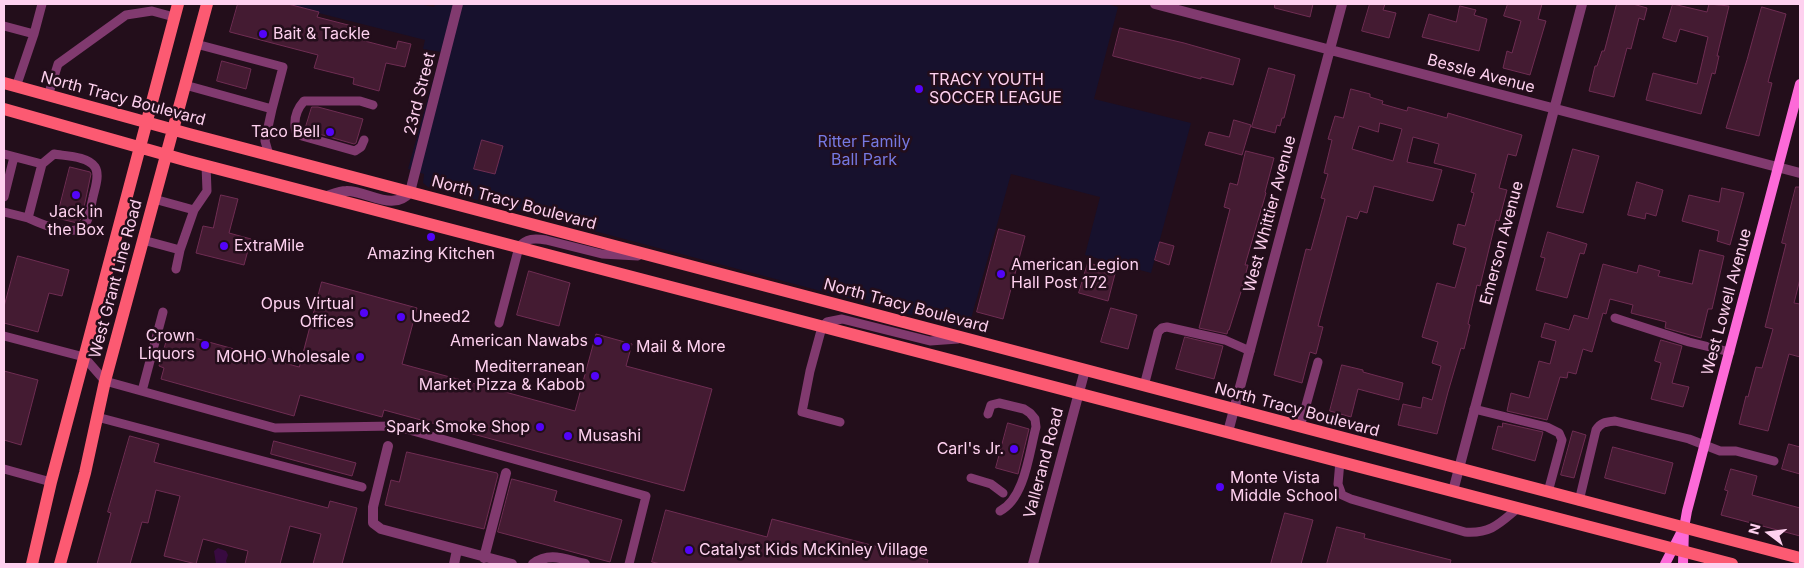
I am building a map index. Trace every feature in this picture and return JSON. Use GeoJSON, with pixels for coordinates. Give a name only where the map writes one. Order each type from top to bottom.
{"type":"FeatureCollection","features":[{"type":"Feature","properties":{"kind":"main road","name":"West Grant Line Road"},"geometry":{"type":"LineString","coordinates":[[32,564],[51,482],[178,4]]}},
{"type":"Feature","properties":{"kind":"main road","name":"West Grant Line Road"},"geometry":{"type":"LineString","coordinates":[[60,564],[85,473],[97,417],[143,240],[207,4]]}},
{"type":"Feature","properties":{"kind":"main road","name":"North Tracy Boulevard"},"geometry":{"type":"LineString","coordinates":[[10,85],[146,123],[649,256],[1800,558]]}},
{"type":"Feature","properties":{"kind":"main road"},"geometry":{"type":"LineString","coordinates":[[4,110],[166,155],[1518,508],[1679,555],[1732,564]]}},
{"type":"Feature","properties":{"kind":"main road"},"geometry":{"type":"LineString","coordinates":[[36,551],[40,564]]}},
{"type":"Feature","properties":{"kind":"street","name":"23rd Street"},"geometry":{"type":"LineString","coordinates":[[410,192],[458,4]]}},
{"type":"Feature","properties":{"kind":"street","name":"Bessle Avenue"},"geometry":{"type":"LineString","coordinates":[[1155,4],[1800,173]]}},
{"type":"Feature","properties":{"kind":"street","name":"West Whittier Avenue"},"geometry":{"type":"LineString","coordinates":[[1228,432],[1342,4]]}},
{"type":"Feature","properties":{"kind":"street","name":"Emerson Avenue"},"geometry":{"type":"LineString","coordinates":[[1453,491],[1582,4]]}},
{"type":"Feature","properties":{"kind":"street","name":"West Lowell Avenue"},"geometry":{"type":"LineString","coordinates":[[1665,564],[1679,555],[1705,446],[1800,84]]}},
{"type":"Feature","properties":{"kind":"street"},"geometry":{"type":"LineString","coordinates":[[327,196],[348,190],[392,201],[406,197],[410,192]]}},
{"type":"Feature","properties":{"kind":"street","name":"Vallerand Road"},"geometry":{"type":"LineString","coordinates":[[1032,564],[1085,370]]}},
{"type":"Feature","properties":{"kind":"street"},"geometry":{"type":"LineString","coordinates":[[388,446],[373,507],[373,523],[381,529],[512,564]]}},
{"type":"Feature","properties":{"kind":"street"},"geometry":{"type":"LineString","coordinates":[[484,558],[506,473]]}},
{"type":"Feature","properties":{"kind":"street"},"geometry":{"type":"LineString","coordinates":[[454,564],[457,550]]}},
{"type":"Feature","properties":{"kind":"street"},"geometry":{"type":"LineString","coordinates":[[533,564],[541,558],[551,556],[585,564]]}},
{"type":"Feature","properties":{"kind":"lane"},"geometry":{"type":"LineString","coordinates":[[10,85],[34,34],[42,4]]}},
{"type":"Feature","properties":{"kind":"lane"},"geometry":{"type":"LineString","coordinates":[[48,96],[58,64],[126,15],[152,12],[174,17]]}},
{"type":"Feature","properties":{"kind":"lane"},"geometry":{"type":"LineString","coordinates":[[4,26],[34,34]]}},
{"type":"Feature","properties":{"kind":"lane"},"geometry":{"type":"LineString","coordinates":[[196,44],[283,67],[264,141],[269,155]]}},
{"type":"Feature","properties":{"kind":"lane"},"geometry":{"type":"LineString","coordinates":[[185,85],[272,109]]}},
{"type":"Feature","properties":{"kind":"lane"},"geometry":{"type":"LineString","coordinates":[[364,140],[361,148],[355,151],[302,136],[296,132],[294,123],[298,107],[304,101],[360,101],[373,105]]}},
{"type":"Feature","properties":{"kind":"lane"},"geometry":{"type":"LineString","coordinates":[[4,154],[42,164]]}},
{"type":"Feature","properties":{"kind":"lane"},"geometry":{"type":"LineString","coordinates":[[4,212],[68,231],[80,228],[86,224],[95,189],[98,175],[94,166],[86,161],[54,154],[42,164],[28,218]]}},
{"type":"Feature","properties":{"kind":"lane"},"geometry":{"type":"LineString","coordinates":[[4,197],[14,157]]}},
{"type":"Feature","properties":{"kind":"lane"},"geometry":{"type":"LineString","coordinates":[[176,269],[180,250],[194,210],[207,191],[206,165]]}},
{"type":"Feature","properties":{"kind":"lane"},"geometry":{"type":"LineString","coordinates":[[154,199],[194,210]]}},
{"type":"Feature","properties":{"kind":"lane"},"geometry":{"type":"LineString","coordinates":[[500,323],[519,247],[522,243],[536,238],[611,256],[649,256]]}},
{"type":"Feature","properties":{"kind":"lane"},"geometry":{"type":"LineString","coordinates":[[143,240],[180,250]]}},
{"type":"Feature","properties":{"kind":"lane"},"geometry":{"type":"LineString","coordinates":[[142,391],[163,312]]}},
{"type":"Feature","properties":{"kind":"lane"},"geometry":{"type":"LineString","coordinates":[[1615,318],[1689,342],[1730,352]]}},
{"type":"Feature","properties":{"kind":"lane"},"geometry":{"type":"LineString","coordinates":[[840,422],[802,412],[810,371],[822,327],[827,322],[842,319],[930,341],[966,339]]}},
{"type":"Feature","properties":{"kind":"lane"},"geometry":{"type":"LineString","coordinates":[[1144,386],[1158,332],[1168,326],[1225,340],[1250,351]]}},
{"type":"Feature","properties":{"kind":"lane"},"geometry":{"type":"LineString","coordinates":[[4,336],[84,358],[106,381],[275,428],[394,426],[646,496],[629,564]]}},
{"type":"Feature","properties":{"kind":"lane"},"geometry":{"type":"LineString","coordinates":[[1300,428],[1318,362]]}},
{"type":"Feature","properties":{"kind":"lane"},"geometry":{"type":"LineString","coordinates":[[988,414],[991,405],[999,402],[1024,409],[1030,413],[1036,427],[1019,490],[1008,507],[1000,511]]}},
{"type":"Feature","properties":{"kind":"lane"},"geometry":{"type":"LineString","coordinates":[[1474,409],[1547,428],[1559,433],[1562,440],[1548,492]]}},
{"type":"Feature","properties":{"kind":"lane"},"geometry":{"type":"LineString","coordinates":[[97,417],[362,487]]}},
{"type":"Feature","properties":{"kind":"lane"},"geometry":{"type":"LineString","coordinates":[[1579,501],[1596,430],[1604,422],[1615,421],[1689,439],[1720,451],[1736,451],[1774,461]]}},
{"type":"Feature","properties":{"kind":"lane"},"geometry":{"type":"LineString","coordinates":[[1340,461],[1338,484],[1342,495],[1465,532],[1478,533],[1488,530],[1499,524],[1518,508]]}},
{"type":"Feature","properties":{"kind":"lane"},"geometry":{"type":"LineString","coordinates":[[4,469],[51,482]]}},
{"type":"Feature","properties":{"kind":"lane"},"geometry":{"type":"LineString","coordinates":[[971,478],[991,484],[1003,493]]}},
{"type":"Feature","properties":{"kind":"green space","name":"Ritter Family Ball Park"},"geometry":{"type":"Polygon","coordinates":[[[283,4],[419,4],[434,7],[435,4],[1107,4],[1118,7],[1094,99],[1191,123],[1151,273],[1085,255],[1100,197],[1011,174],[968,330],[428,187],[423,183],[424,174],[408,169],[441,52],[423,49],[425,40],[283,4]]]}},
{"type":"Feature","properties":{"kind":"shaded area"},"geometry":{"type":"Polygon","coordinates":[[[218,548],[226,551],[228,555],[227,564],[216,564],[214,551],[218,548]]]}},
{"type":"Feature","properties":{"kind":"building"},"geometry":{"type":"Polygon","coordinates":[[[238,4],[288,4],[319,12],[317,17],[356,27],[353,38],[396,49],[398,41],[411,44],[405,67],[386,63],[379,91],[353,84],[354,78],[314,68],[318,55],[230,32],[238,4]]]}},
{"type":"Feature","properties":{"kind":"building"},"geometry":{"type":"Polygon","coordinates":[[[1275,4],[1313,4],[1310,17],[1275,8],[1275,4]]]}},
{"type":"Feature","properties":{"kind":"building"},"geometry":{"type":"Polygon","coordinates":[[[1370,4],[1385,4],[1383,10],[1396,13],[1389,38],[1362,31],[1370,4]]]}},
{"type":"Feature","properties":{"kind":"building"},"geometry":{"type":"Polygon","coordinates":[[[1508,4],[1542,4],[1538,19],[1546,21],[1530,75],[1503,68],[1507,51],[1512,53],[1521,21],[1504,16],[1508,4]]]}},
{"type":"Feature","properties":{"kind":"building"},"geometry":{"type":"Polygon","coordinates":[[[1617,4],[1633,4],[1647,8],[1644,20],[1639,18],[1631,49],[1627,48],[1614,97],[1589,91],[1595,66],[1597,66],[1602,51],[1604,51],[1617,4]]]}},
{"type":"Feature","properties":{"kind":"building"},"geometry":{"type":"Polygon","coordinates":[[[1673,4],[1707,12],[1709,4],[1729,6],[1717,56],[1719,56],[1715,74],[1712,73],[1701,114],[1646,100],[1653,73],[1697,84],[1708,37],[1680,29],[1676,42],[1663,38],[1673,4]]]}},
{"type":"Feature","properties":{"kind":"building"},"geometry":{"type":"Polygon","coordinates":[[[1460,6],[1476,10],[1474,15],[1487,19],[1479,51],[1422,37],[1429,14],[1456,22],[1460,6]]]}},
{"type":"Feature","properties":{"kind":"building"},"geometry":{"type":"Polygon","coordinates":[[[1762,7],[1786,14],[1768,82],[1772,83],[1759,136],[1726,128],[1762,7]]]}},
{"type":"Feature","properties":{"kind":"building"},"geometry":{"type":"Polygon","coordinates":[[[1120,28],[1240,59],[1233,85],[1201,77],[1201,79],[1113,56],[1120,28]]]}},
{"type":"Feature","properties":{"kind":"building"},"geometry":{"type":"Polygon","coordinates":[[[222,61],[251,69],[246,89],[217,81],[222,61]]]}},
{"type":"Feature","properties":{"kind":"building"},"geometry":{"type":"Polygon","coordinates":[[[1269,68],[1295,75],[1284,118],[1282,118],[1280,126],[1277,125],[1275,133],[1252,127],[1269,68]]]}},
{"type":"Feature","properties":{"kind":"building"},"geometry":{"type":"Polygon","coordinates":[[[1351,89],[1370,94],[1370,97],[1383,101],[1382,104],[1407,111],[1408,107],[1447,118],[1448,113],[1522,135],[1516,156],[1508,154],[1499,188],[1507,190],[1499,221],[1496,220],[1480,286],[1477,285],[1464,349],[1461,348],[1437,434],[1398,425],[1403,404],[1421,408],[1423,397],[1432,400],[1441,366],[1432,363],[1438,342],[1422,337],[1437,283],[1455,288],[1466,248],[1453,244],[1458,224],[1465,226],[1474,193],[1471,192],[1476,174],[1434,163],[1439,144],[1413,137],[1407,162],[1442,170],[1433,201],[1374,186],[1367,213],[1360,211],[1357,219],[1347,216],[1318,326],[1323,327],[1316,354],[1310,352],[1302,383],[1274,375],[1306,249],[1311,250],[1325,199],[1321,198],[1328,174],[1324,173],[1332,140],[1328,139],[1335,116],[1343,118],[1351,89]],[[1380,123],[1378,132],[1359,126],[1352,149],[1393,161],[1402,129],[1380,123]]]}},
{"type":"Feature","properties":{"kind":"building"},"geometry":{"type":"Polygon","coordinates":[[[312,107],[363,119],[356,143],[305,130],[312,107]]]}},
{"type":"Feature","properties":{"kind":"building"},"geometry":{"type":"Polygon","coordinates":[[[1234,120],[1251,125],[1242,155],[1205,145],[1209,132],[1229,137],[1234,120]]]}},
{"type":"Feature","properties":{"kind":"building"},"geometry":{"type":"Polygon","coordinates":[[[482,140],[503,146],[495,174],[474,169],[482,140]]]}},
{"type":"Feature","properties":{"kind":"building"},"geometry":{"type":"Polygon","coordinates":[[[1573,149],[1599,156],[1583,213],[1557,207],[1573,149]]]}},
{"type":"Feature","properties":{"kind":"building"},"geometry":{"type":"Polygon","coordinates":[[[1246,151],[1274,158],[1245,265],[1248,265],[1241,292],[1227,334],[1199,328],[1230,209],[1224,207],[1230,183],[1237,185],[1246,151]]]}},
{"type":"Feature","properties":{"kind":"building","name":"Jack in the Box"},"geometry":{"type":"Polygon","coordinates":[[[70,167],[90,172],[91,174],[81,219],[77,223],[57,218],[70,167]]]}},
{"type":"Feature","properties":{"kind":"building"},"geometry":{"type":"Polygon","coordinates":[[[1637,182],[1663,190],[1656,216],[1646,213],[1645,219],[1628,215],[1637,182]]]}},
{"type":"Feature","properties":{"kind":"building"},"geometry":{"type":"Polygon","coordinates":[[[1796,187],[1800,187],[1800,279],[1794,303],[1800,304],[1800,357],[1789,354],[1768,431],[1739,424],[1756,367],[1762,368],[1773,329],[1765,327],[1786,244],[1782,243],[1796,187]]]}},
{"type":"Feature","properties":{"kind":"building"},"geometry":{"type":"Polygon","coordinates":[[[1722,188],[1744,193],[1730,245],[1717,241],[1719,231],[1682,221],[1689,195],[1719,202],[1722,188]]]}},
{"type":"Feature","properties":{"kind":"building","name":"ExtraMile"},"geometry":{"type":"Polygon","coordinates":[[[221,195],[238,199],[229,233],[251,239],[244,265],[196,253],[203,226],[213,228],[221,195]]]}},
{"type":"Feature","properties":{"kind":"building","name":"American Legion Hall Post 172"},"geometry":{"type":"Polygon","coordinates":[[[999,229],[1025,236],[1003,319],[977,312],[999,229]]]}},
{"type":"Feature","properties":{"kind":"building"},"geometry":{"type":"Polygon","coordinates":[[[1548,232],[1587,244],[1584,254],[1580,253],[1567,298],[1536,290],[1545,258],[1541,257],[1548,232]]]}},
{"type":"Feature","properties":{"kind":"building"},"geometry":{"type":"Polygon","coordinates":[[[1160,242],[1174,246],[1169,265],[1155,260],[1160,242]]]}},
{"type":"Feature","properties":{"kind":"building"},"geometry":{"type":"Polygon","coordinates":[[[1700,250],[1724,256],[1712,309],[1708,309],[1701,338],[1665,328],[1666,322],[1631,313],[1633,305],[1610,299],[1606,314],[1603,313],[1592,352],[1583,349],[1576,374],[1568,372],[1567,378],[1560,377],[1547,420],[1507,411],[1511,393],[1529,398],[1539,361],[1550,364],[1556,341],[1541,337],[1545,323],[1569,330],[1574,315],[1588,319],[1603,264],[1637,273],[1639,265],[1660,271],[1658,276],[1692,284],[1700,250]]]}},
{"type":"Feature","properties":{"kind":"building"},"geometry":{"type":"Polygon","coordinates":[[[18,256],[69,270],[62,296],[49,293],[38,332],[4,323],[4,307],[18,256]]]}},
{"type":"Feature","properties":{"kind":"building"},"geometry":{"type":"Polygon","coordinates":[[[1088,263],[1116,270],[1108,301],[1079,293],[1088,263]]]}},
{"type":"Feature","properties":{"kind":"building"},"geometry":{"type":"Polygon","coordinates":[[[529,271],[570,283],[559,326],[517,315],[529,271]]]}},
{"type":"Feature","properties":{"kind":"building"},"geometry":{"type":"Polygon","coordinates":[[[322,282],[417,308],[402,364],[575,411],[596,334],[632,344],[626,366],[712,389],[684,491],[384,410],[382,417],[300,395],[294,416],[161,379],[164,368],[159,366],[169,331],[299,367],[322,282]]]}},
{"type":"Feature","properties":{"kind":"building"},"geometry":{"type":"Polygon","coordinates":[[[1111,308],[1137,315],[1128,349],[1101,342],[1111,308]]]}},
{"type":"Feature","properties":{"kind":"building"},"geometry":{"type":"Polygon","coordinates":[[[1185,337],[1223,346],[1214,379],[1176,369],[1185,337]]]}},
{"type":"Feature","properties":{"kind":"building"},"geometry":{"type":"Polygon","coordinates":[[[1661,340],[1682,346],[1672,383],[1689,387],[1683,407],[1651,399],[1661,363],[1655,361],[1661,340]]]}},
{"type":"Feature","properties":{"kind":"building"},"geometry":{"type":"Polygon","coordinates":[[[1342,365],[1403,383],[1399,400],[1358,389],[1351,417],[1330,411],[1342,365]]]}},
{"type":"Feature","properties":{"kind":"building"},"geometry":{"type":"Polygon","coordinates":[[[4,371],[38,380],[21,445],[4,440],[4,371]]]}},
{"type":"Feature","properties":{"kind":"building","name":"Carl's Jr."},"geometry":{"type":"Polygon","coordinates":[[[1008,423],[1029,429],[1018,474],[996,468],[1008,423]]]}},
{"type":"Feature","properties":{"kind":"building"},"geometry":{"type":"Polygon","coordinates":[[[1503,423],[1543,432],[1535,461],[1492,449],[1498,426],[1502,427],[1503,423]]]}},
{"type":"Feature","properties":{"kind":"building"},"geometry":{"type":"Polygon","coordinates":[[[1573,431],[1586,435],[1574,478],[1561,475],[1573,431]]]}},
{"type":"Feature","properties":{"kind":"building"},"geometry":{"type":"Polygon","coordinates":[[[130,436],[159,444],[154,462],[328,508],[330,501],[357,508],[342,564],[313,564],[321,534],[290,526],[280,564],[245,564],[248,551],[203,539],[196,564],[164,556],[180,496],[156,490],[148,523],[142,522],[130,564],[97,564],[111,513],[108,512],[130,436]]]}},
{"type":"Feature","properties":{"kind":"building"},"geometry":{"type":"Polygon","coordinates":[[[274,441],[356,463],[352,476],[271,454],[274,441]]]}},
{"type":"Feature","properties":{"kind":"building"},"geometry":{"type":"Polygon","coordinates":[[[1789,444],[1800,447],[1800,474],[1782,469],[1789,444]]]}},
{"type":"Feature","properties":{"kind":"building"},"geometry":{"type":"Polygon","coordinates":[[[1613,447],[1673,463],[1665,494],[1605,478],[1613,447]]]}},
{"type":"Feature","properties":{"kind":"building"},"geometry":{"type":"Polygon","coordinates":[[[407,452],[497,473],[484,529],[385,505],[391,480],[399,482],[407,452]]]}},
{"type":"Feature","properties":{"kind":"building"},"geometry":{"type":"Polygon","coordinates":[[[1731,469],[1757,476],[1752,495],[1800,508],[1800,536],[1721,515],[1728,491],[1725,490],[1731,469]]]}},
{"type":"Feature","properties":{"kind":"building"},"geometry":{"type":"Polygon","coordinates":[[[512,479],[557,491],[554,501],[622,520],[610,562],[498,532],[512,479]]]}},
{"type":"Feature","properties":{"kind":"building"},"geometry":{"type":"Polygon","coordinates":[[[666,510],[767,537],[772,519],[928,560],[927,564],[661,564],[652,562],[666,510]]]}},
{"type":"Feature","properties":{"kind":"building"},"geometry":{"type":"Polygon","coordinates":[[[1285,513],[1313,520],[1301,564],[1271,564],[1285,513]]]}},
{"type":"Feature","properties":{"kind":"building"},"geometry":{"type":"Polygon","coordinates":[[[1337,527],[1365,534],[1364,538],[1451,560],[1450,564],[1327,564],[1337,527]]]}},
{"type":"Feature","properties":{"kind":"place","name":"Bait & Tackle"},"geometry":{"type":"Point","coordinates":[263,34]}},
{"type":"Feature","properties":{"kind":"place","name":"TRACY YOUTH SOCCER LEAGUE"},"geometry":{"type":"Point","coordinates":[919,89]}},
{"type":"Feature","properties":{"kind":"place","name":"Taco Bell"},"geometry":{"type":"Point","coordinates":[330,132]}},
{"type":"Feature","properties":{"kind":"place","name":"Jack in the Box"},"geometry":{"type":"Point","coordinates":[76,195]}},
{"type":"Feature","properties":{"kind":"place","name":"Amazing Kitchen"},"geometry":{"type":"Point","coordinates":[431,237]}},
{"type":"Feature","properties":{"kind":"place","name":"ExtraMile"},"geometry":{"type":"Point","coordinates":[224,246]}},
{"type":"Feature","properties":{"kind":"place","name":"American Legion Hall Post 172"},"geometry":{"type":"Point","coordinates":[1001,274]}},
{"type":"Feature","properties":{"kind":"place","name":"Opus Virtual Offices"},"geometry":{"type":"Point","coordinates":[364,313]}},
{"type":"Feature","properties":{"kind":"place","name":"Uneed2"},"geometry":{"type":"Point","coordinates":[401,317]}},
{"type":"Feature","properties":{"kind":"place","name":"American Nawabs"},"geometry":{"type":"Point","coordinates":[598,341]}},
{"type":"Feature","properties":{"kind":"place","name":"Crown Liquors"},"geometry":{"type":"Point","coordinates":[205,345]}},
{"type":"Feature","properties":{"kind":"place","name":"Mail & More"},"geometry":{"type":"Point","coordinates":[626,347]}},
{"type":"Feature","properties":{"kind":"place","name":"MOHO Wholesale"},"geometry":{"type":"Point","coordinates":[360,357]}},
{"type":"Feature","properties":{"kind":"place","name":"Mediterranean Market Pizza & Kabob"},"geometry":{"type":"Point","coordinates":[595,376]}},
{"type":"Feature","properties":{"kind":"place","name":"Spark Smoke Shop"},"geometry":{"type":"Point","coordinates":[540,427]}},
{"type":"Feature","properties":{"kind":"place","name":"Musashi"},"geometry":{"type":"Point","coordinates":[568,436]}},
{"type":"Feature","properties":{"kind":"place","name":"Carl's Jr."},"geometry":{"type":"Point","coordinates":[1014,449]}},
{"type":"Feature","properties":{"kind":"place","name":"Monte Vista Middle School"},"geometry":{"type":"Point","coordinates":[1220,487]}},
{"type":"Feature","properties":{"kind":"place","name":"Catalyst Kids McKinley Village"},"geometry":{"type":"Point","coordinates":[689,550]}}]}
